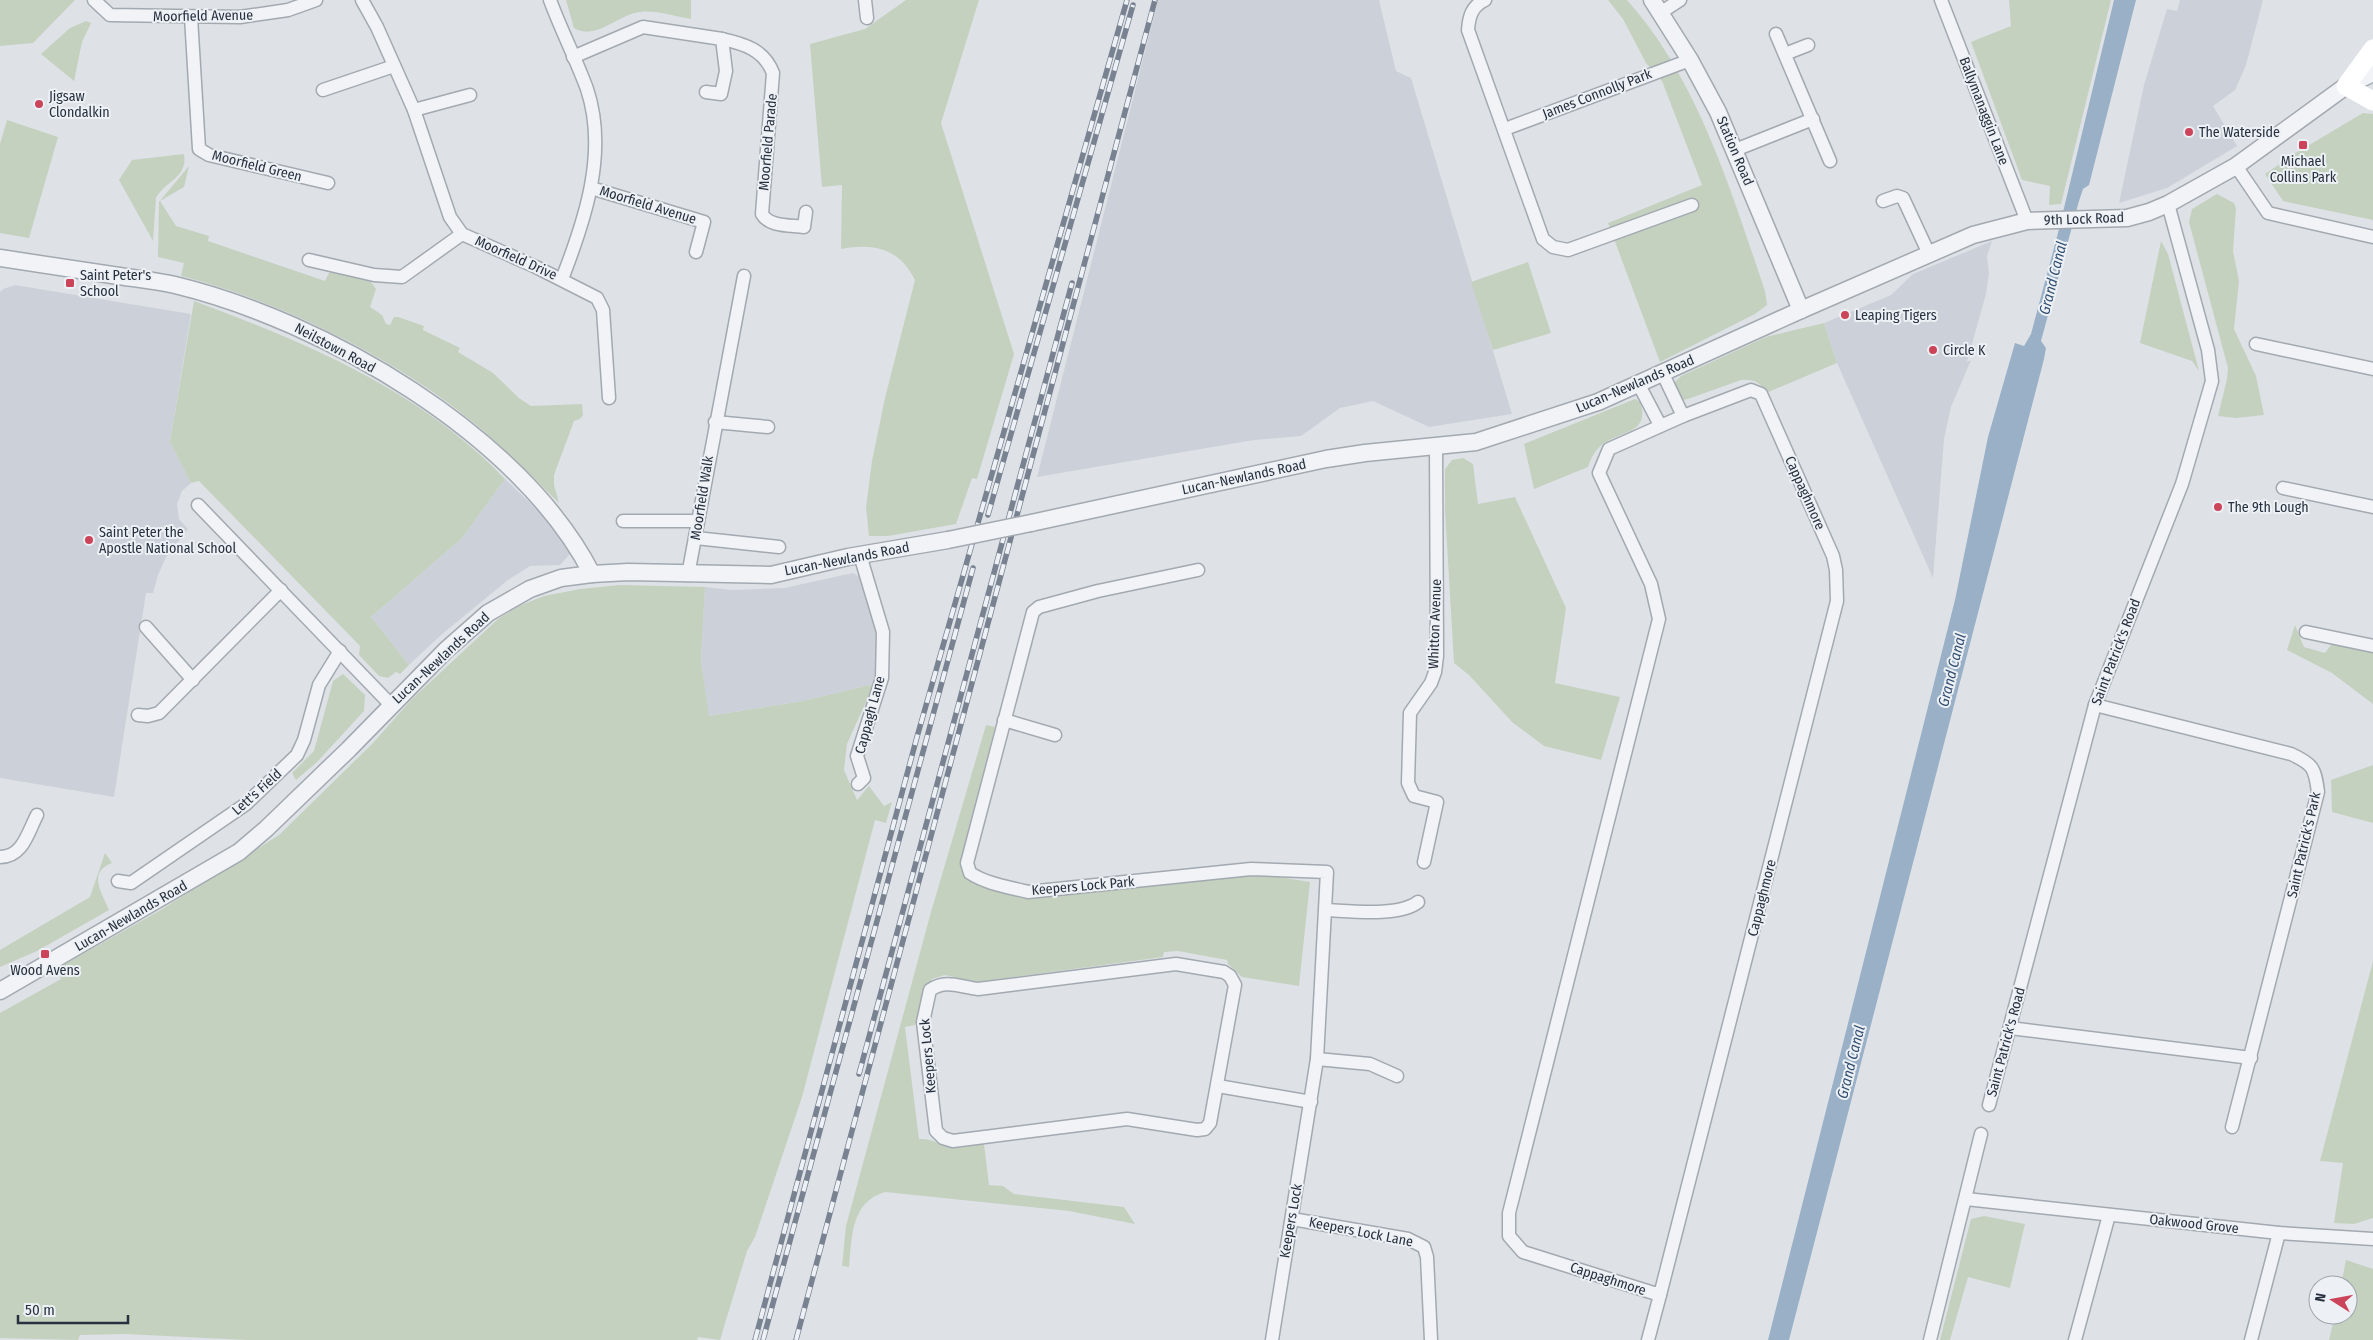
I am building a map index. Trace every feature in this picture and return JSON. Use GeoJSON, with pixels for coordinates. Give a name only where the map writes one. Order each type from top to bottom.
{"type":"FeatureCollection","features":[{"type":"Feature","properties":{"kind":"main road"},"geometry":{"type":"LineString","coordinates":[[2373,49],[2346,86],[2373,100]]}},
{"type":"Feature","properties":{"kind":"street","name":"Moorfield Avenue"},"geometry":{"type":"LineString","coordinates":[[94,0],[110,16],[191,17],[240,17],[288,10],[316,0]]}},
{"type":"Feature","properties":{"kind":"street","name":"Moorfield Drive"},"geometry":{"type":"LineString","coordinates":[[362,0],[414,110],[450,217],[462,234],[562,279],[597,298],[603,310],[609,398]]}},
{"type":"Feature","properties":{"kind":"street","name":"Moorfield Avenue"},"geometry":{"type":"LineString","coordinates":[[550,0],[587,90],[594,125],[596,160],[591,188],[562,279]]}},
{"type":"Feature","properties":{"kind":"street"},"geometry":{"type":"LineString","coordinates":[[865,0],[867,18]]}},
{"type":"Feature","properties":{"kind":"street"},"geometry":{"type":"LineString","coordinates":[[1485,0],[1476,6],[1469,17],[1468,30],[1543,239],[1553,247],[1568,250],[1692,205]]}},
{"type":"Feature","properties":{"kind":"street"},"geometry":{"type":"LineString","coordinates":[[1656,7],[1680,0]]}},
{"type":"Feature","properties":{"kind":"street","name":"Ballymanaggin Lane"},"geometry":{"type":"LineString","coordinates":[[1941,0],[2027,221]]}},
{"type":"Feature","properties":{"kind":"street","name":"Station Road"},"geometry":{"type":"LineString","coordinates":[[1656,7],[1690,60],[1718,112],[1801,310]]}},
{"type":"Feature","properties":{"kind":"street","name":"Moorfield Green"},"geometry":{"type":"LineString","coordinates":[[191,17],[199,149],[210,155],[328,184]]}},
{"type":"Feature","properties":{"kind":"street"},"geometry":{"type":"LineString","coordinates":[[573,57],[643,27],[722,39],[726,72],[721,94],[706,92]]}},
{"type":"Feature","properties":{"kind":"street"},"geometry":{"type":"LineString","coordinates":[[1776,34],[1830,161]]}},
{"type":"Feature","properties":{"kind":"street","name":"Moorfield Parade"},"geometry":{"type":"LineString","coordinates":[[722,39],[751,47],[764,57],[773,73],[762,214],[765,220],[773,223],[804,227],[806,212]]}},
{"type":"Feature","properties":{"kind":"street"},"geometry":{"type":"LineString","coordinates":[[1785,54],[1808,45]]}},
{"type":"Feature","properties":{"kind":"street","name":"James Connolly Park"},"geometry":{"type":"LineString","coordinates":[[1505,129],[1690,60]]}},
{"type":"Feature","properties":{"kind":"street"},"geometry":{"type":"LineString","coordinates":[[324,90],[394,66]]}},
{"type":"Feature","properties":{"kind":"street","name":"9th Lock Road"},"geometry":{"type":"LineString","coordinates":[[1801,310],[1973,235],[2027,221],[2127,218],[2168,204],[2236,166],[2346,86],[2373,73]]}},
{"type":"Feature","properties":{"kind":"street"},"geometry":{"type":"LineString","coordinates":[[414,110],[470,95]]}},
{"type":"Feature","properties":{"kind":"street"},"geometry":{"type":"LineString","coordinates":[[1735,150],[1813,119]]}},
{"type":"Feature","properties":{"kind":"street"},"geometry":{"type":"LineString","coordinates":[[2236,166],[2268,213],[2373,237]]}},
{"type":"Feature","properties":{"kind":"street","name":"Moorfield Avenue"},"geometry":{"type":"LineString","coordinates":[[591,188],[704,222],[696,252]]}},
{"type":"Feature","properties":{"kind":"street"},"geometry":{"type":"LineString","coordinates":[[1883,200],[1897,196],[1903,198],[1929,254]]}},
{"type":"Feature","properties":{"kind":"street","name":"Saint Patrick's Road"},"geometry":{"type":"LineString","coordinates":[[1989,1105],[2095,705],[2182,484],[2212,381],[2208,350],[2168,204]]}},
{"type":"Feature","properties":{"kind":"street"},"geometry":{"type":"LineString","coordinates":[[310,260],[374,275],[402,277],[462,234]]}},
{"type":"Feature","properties":{"kind":"street","name":"Neilstown Road"},"geometry":{"type":"LineString","coordinates":[[0,258],[174,285],[232,302],[285,321],[359,359],[419,395],[475,434],[554,514],[579,549],[592,574]]}},
{"type":"Feature","properties":{"kind":"street","name":"Moorfield Walk"},"geometry":{"type":"LineString","coordinates":[[688,574],[696,538],[715,422],[744,276]]}},
{"type":"Feature","properties":{"kind":"street","name":"Lucan-Newlands Road"},"geometry":{"type":"LineString","coordinates":[[0,991],[239,852],[266,829],[446,650],[488,613],[504,602],[530,589],[561,578],[592,574],[628,572],[771,575],[860,555],[1031,523],[1326,459],[1476,442],[1598,402],[1801,310]]}},
{"type":"Feature","properties":{"kind":"street"},"geometry":{"type":"LineString","coordinates":[[2256,344],[2373,369]]}},
{"type":"Feature","properties":{"kind":"street"},"geometry":{"type":"LineString","coordinates":[[1663,374],[1682,416]]}},
{"type":"Feature","properties":{"kind":"street"},"geometry":{"type":"LineString","coordinates":[[1639,385],[1660,425]]}},
{"type":"Feature","properties":{"kind":"street","name":"Cappaghmore"},"geometry":{"type":"LineString","coordinates":[[1751,390],[1761,394],[1833,556],[1836,570],[1837,601],[1660,1295],[1523,1252],[1509,1236],[1509,1213],[1659,619],[1651,584],[1599,473],[1609,450],[1660,425],[1741,393],[1751,390]]}},
{"type":"Feature","properties":{"kind":"street"},"geometry":{"type":"LineString","coordinates":[[715,422],[768,427]]}},
{"type":"Feature","properties":{"kind":"street","name":"Whitton Avenue"},"geometry":{"type":"LineString","coordinates":[[1424,862],[1437,802],[1414,796],[1409,790],[1408,773],[1410,713],[1431,683],[1436,672],[1436,447]]}},
{"type":"Feature","properties":{"kind":"street"},"geometry":{"type":"LineString","coordinates":[[2283,488],[2373,507]]}},
{"type":"Feature","properties":{"kind":"street"},"geometry":{"type":"LineString","coordinates":[[198,505],[392,704]]}},
{"type":"Feature","properties":{"kind":"street"},"geometry":{"type":"LineString","coordinates":[[623,521],[698,521]]}},
{"type":"Feature","properties":{"kind":"street"},"geometry":{"type":"LineString","coordinates":[[696,538],[779,548]]}},
{"type":"Feature","properties":{"kind":"street","name":"Cappagh Lane"},"geometry":{"type":"LineString","coordinates":[[858,784],[864,778],[857,756],[882,678],[883,632],[860,555]]}},
{"type":"Feature","properties":{"kind":"street","name":"Keepers Lock Park"},"geometry":{"type":"LineString","coordinates":[[1198,570],[1098,591],[1039,607],[1033,612],[968,862],[970,873],[977,878],[999,886],[1028,892],[1251,869],[1327,872]]}},
{"type":"Feature","properties":{"kind":"street"},"geometry":{"type":"LineString","coordinates":[[138,715],[148,716],[159,712],[282,590]]}},
{"type":"Feature","properties":{"kind":"street"},"geometry":{"type":"LineString","coordinates":[[146,627],[193,680]]}},
{"type":"Feature","properties":{"kind":"street"},"geometry":{"type":"LineString","coordinates":[[2306,632],[2373,646]]}},
{"type":"Feature","properties":{"kind":"street","name":"Lett's Field"},"geometry":{"type":"LineString","coordinates":[[118,881],[130,883],[227,818],[261,791],[296,755],[304,740],[319,685],[340,651]]}},
{"type":"Feature","properties":{"kind":"street","name":"Saint Patrick's Park"},"geometry":{"type":"LineString","coordinates":[[2095,705],[2291,754],[2309,762],[2316,774],[2318,792],[2232,1127]]}},
{"type":"Feature","properties":{"kind":"street"},"geometry":{"type":"LineString","coordinates":[[1004,720],[1055,735]]}},
{"type":"Feature","properties":{"kind":"street"},"geometry":{"type":"LineString","coordinates":[[0,857],[6,857],[18,852],[37,815]]}},
{"type":"Feature","properties":{"kind":"street","name":"Keepers Lock"},"geometry":{"type":"LineString","coordinates":[[1272,1340],[1317,1059],[1327,872]]}},
{"type":"Feature","properties":{"kind":"street"},"geometry":{"type":"LineString","coordinates":[[1326,910],[1367,912],[1406,908],[1418,902]]}},
{"type":"Feature","properties":{"kind":"street","name":"Keepers Lock"},"geometry":{"type":"LineString","coordinates":[[1176,964],[1224,972],[1230,976],[1234,985],[1218,1086],[1210,1123],[1205,1129],[1197,1130],[1127,1119],[953,1141],[948,1140],[936,1131],[922,1022],[930,990],[940,984],[952,983],[978,989],[1176,964]]}},
{"type":"Feature","properties":{"kind":"street"},"geometry":{"type":"LineString","coordinates":[[2010,1028],[2251,1058]]}},
{"type":"Feature","properties":{"kind":"street"},"geometry":{"type":"LineString","coordinates":[[1317,1059],[1370,1064],[1397,1076]]}},
{"type":"Feature","properties":{"kind":"street"},"geometry":{"type":"LineString","coordinates":[[1218,1086],[1311,1102]]}},
{"type":"Feature","properties":{"kind":"street"},"geometry":{"type":"LineString","coordinates":[[1930,1340],[1981,1134]]}},
{"type":"Feature","properties":{"kind":"street","name":"Oakwood Grove"},"geometry":{"type":"LineString","coordinates":[[1966,1199],[2279,1233],[2373,1239]]}},
{"type":"Feature","properties":{"kind":"street"},"geometry":{"type":"LineString","coordinates":[[2075,1340],[2109,1215]]}},
{"type":"Feature","properties":{"kind":"street","name":"Keepers Lock Lane"},"geometry":{"type":"LineString","coordinates":[[1292,1219],[1408,1239],[1424,1247],[1427,1257],[1431,1340]]}},
{"type":"Feature","properties":{"kind":"street"},"geometry":{"type":"LineString","coordinates":[[2251,1340],[2279,1233]]}},
{"type":"Feature","properties":{"kind":"street"},"geometry":{"type":"LineString","coordinates":[[1648,1340],[1660,1295]]}},
{"type":"Feature","properties":{"kind":"shaded area"},"geometry":{"type":"Polygon","coordinates":[[[1158,0],[1379,0],[1396,71],[1411,78],[1512,414],[1429,427],[1373,401],[1340,408],[1301,436],[1254,440],[1037,477],[1158,0]]]}},
{"type":"Feature","properties":{"kind":"shaded area"},"geometry":{"type":"Polygon","coordinates":[[[2180,0],[2263,0],[2246,65],[2235,90],[2213,106],[2237,146],[2167,188],[2119,203],[2144,85],[2167,9],[2177,11],[2180,0]]]}},
{"type":"Feature","properties":{"kind":"shaded area"},"geometry":{"type":"Polygon","coordinates":[[[1992,241],[1987,256],[1989,273],[1986,294],[1967,362],[1971,360],[1951,407],[1944,439],[1933,578],[1837,363],[1824,323],[1891,295],[1913,274],[1992,241]]]}},
{"type":"Feature","properties":{"kind":"shaded area","name":"Saint Peter the Apostle National School"},"geometry":{"type":"Polygon","coordinates":[[[15,285],[191,314],[170,442],[191,483],[182,491],[177,504],[179,519],[188,529],[166,557],[153,593],[146,593],[114,797],[0,778],[0,292],[15,285]]]}},
{"type":"Feature","properties":{"kind":"shaded area"},"geometry":{"type":"Polygon","coordinates":[[[505,479],[549,521],[570,554],[560,565],[530,566],[508,580],[441,635],[409,665],[371,617],[462,538],[505,479]]]}},
{"type":"Feature","properties":{"kind":"shaded area"},"geometry":{"type":"Polygon","coordinates":[[[853,573],[861,578],[876,623],[878,643],[874,684],[803,701],[708,716],[701,661],[705,587],[732,590],[784,588],[853,573]]]}},
{"type":"Feature","properties":{"kind":"green space"},"geometry":{"type":"Polygon","coordinates":[[[0,0],[75,0],[33,43],[0,46],[0,0]]]}},
{"type":"Feature","properties":{"kind":"green space"},"geometry":{"type":"Polygon","coordinates":[[[566,0],[691,0],[691,19],[648,11],[634,13],[596,30],[582,31],[574,28],[566,0]]]}},
{"type":"Feature","properties":{"kind":"green space"},"geometry":{"type":"Polygon","coordinates":[[[906,0],[979,0],[941,123],[1014,354],[977,479],[972,478],[956,524],[888,536],[869,536],[866,507],[872,461],[885,398],[915,280],[909,269],[901,261],[884,250],[864,247],[841,249],[842,185],[822,187],[810,44],[865,29],[906,0]]]}},
{"type":"Feature","properties":{"kind":"green space"},"geometry":{"type":"Polygon","coordinates":[[[1608,0],[1627,0],[1652,31],[1674,65],[1693,100],[1725,176],[1765,291],[1767,305],[1755,314],[1660,362],[1608,223],[1702,185],[1662,81],[1646,63],[1623,19],[1608,0]]]}},
{"type":"Feature","properties":{"kind":"green space"},"geometry":{"type":"Polygon","coordinates":[[[2009,0],[2111,0],[2061,204],[2049,205],[2050,186],[2022,180],[1971,42],[2011,26],[2009,0]]]}},
{"type":"Feature","properties":{"kind":"green space"},"geometry":{"type":"Polygon","coordinates":[[[86,21],[91,23],[82,42],[74,81],[41,54],[70,28],[86,21]]]}},
{"type":"Feature","properties":{"kind":"green space"},"geometry":{"type":"Polygon","coordinates":[[[2363,113],[2373,114],[2373,220],[2283,201],[2265,174],[2294,154],[2363,113]]]}},
{"type":"Feature","properties":{"kind":"green space"},"geometry":{"type":"Polygon","coordinates":[[[7,120],[58,137],[29,238],[0,233],[0,144],[7,120]]]}},
{"type":"Feature","properties":{"kind":"green space"},"geometry":{"type":"Polygon","coordinates":[[[184,154],[183,169],[156,198],[153,241],[119,180],[132,160],[184,154]]]}},
{"type":"Feature","properties":{"kind":"green space"},"geometry":{"type":"Polygon","coordinates":[[[189,166],[184,187],[160,201],[176,226],[209,236],[208,241],[325,281],[329,273],[335,269],[371,282],[376,289],[370,307],[382,315],[386,324],[390,325],[394,317],[398,317],[424,326],[423,330],[460,348],[458,352],[493,373],[519,398],[531,406],[582,404],[583,415],[580,419],[574,421],[554,475],[554,485],[559,503],[474,423],[409,376],[335,334],[296,316],[257,300],[181,276],[184,263],[158,257],[159,202],[189,166]]]}},
{"type":"Feature","properties":{"kind":"green space"},"geometry":{"type":"Polygon","coordinates":[[[2217,194],[2234,203],[2236,208],[2233,251],[2239,281],[2234,329],[2256,376],[2264,415],[2236,418],[2218,416],[2228,368],[2189,222],[2192,209],[2217,194]]]}},
{"type":"Feature","properties":{"kind":"green space"},"geometry":{"type":"Polygon","coordinates":[[[2161,241],[2168,254],[2199,371],[2192,361],[2140,343],[2161,241]]]}},
{"type":"Feature","properties":{"kind":"green space"},"geometry":{"type":"Polygon","coordinates":[[[1528,262],[1551,333],[1493,350],[1471,282],[1528,262]]]}},
{"type":"Feature","properties":{"kind":"green space"},"geometry":{"type":"Polygon","coordinates":[[[194,301],[278,334],[360,372],[436,420],[472,448],[505,479],[462,538],[371,617],[409,665],[400,674],[396,672],[388,678],[379,676],[359,655],[360,646],[199,481],[191,483],[170,442],[194,301]]]}},
{"type":"Feature","properties":{"kind":"green space"},"geometry":{"type":"Polygon","coordinates":[[[1824,323],[1837,363],[1766,393],[1762,386],[1756,382],[1741,380],[1688,399],[1682,400],[1677,397],[1674,383],[1681,376],[1766,337],[1824,323]]]}},
{"type":"Feature","properties":{"kind":"green space"},"geometry":{"type":"Polygon","coordinates":[[[1635,399],[1640,402],[1642,412],[1638,425],[1600,446],[1590,460],[1588,467],[1534,489],[1524,444],[1635,399]]]}},
{"type":"Feature","properties":{"kind":"green space"},"geometry":{"type":"Polygon","coordinates":[[[1463,458],[1473,464],[1478,504],[1515,497],[1566,608],[1555,683],[1620,697],[1601,760],[1544,746],[1512,722],[1469,675],[1454,663],[1445,510],[1445,469],[1452,460],[1463,458]]]}},
{"type":"Feature","properties":{"kind":"green space"},"geometry":{"type":"Polygon","coordinates":[[[620,585],[705,587],[701,661],[709,716],[803,701],[874,684],[847,744],[844,770],[857,800],[869,786],[884,806],[892,802],[886,823],[875,820],[802,1097],[755,1237],[747,1251],[720,1340],[698,1337],[697,1340],[247,1340],[125,1334],[80,1335],[78,1340],[0,1338],[0,1013],[61,979],[58,968],[159,911],[279,835],[373,743],[412,699],[498,619],[519,606],[544,596],[580,589],[620,585]]]}},
{"type":"Feature","properties":{"kind":"green space"},"geometry":{"type":"Polygon","coordinates":[[[2295,625],[2304,647],[2325,653],[2331,645],[2340,644],[2373,651],[2373,704],[2332,673],[2287,650],[2295,625]]]}},
{"type":"Feature","properties":{"kind":"green space"},"geometry":{"type":"Polygon","coordinates":[[[343,674],[365,695],[364,711],[317,762],[296,780],[292,773],[314,751],[333,681],[343,674]]]}},
{"type":"Feature","properties":{"kind":"green space"},"geometry":{"type":"Polygon","coordinates":[[[986,725],[995,727],[961,861],[965,878],[1030,899],[1260,874],[1310,882],[1299,986],[1242,977],[1228,964],[1227,960],[1178,951],[1164,952],[1163,957],[976,982],[945,975],[932,979],[924,991],[915,1025],[905,1027],[919,1139],[955,1147],[984,1144],[989,1185],[1003,1186],[1014,1194],[1124,1207],[1135,1224],[1069,1211],[885,1192],[874,1197],[859,1212],[853,1232],[849,1267],[842,1266],[846,1226],[931,912],[986,725]]]}},
{"type":"Feature","properties":{"kind":"green space"},"geometry":{"type":"Polygon","coordinates":[[[2373,765],[2373,823],[2332,812],[2331,780],[2373,765]]]}},
{"type":"Feature","properties":{"kind":"green space"},"geometry":{"type":"Polygon","coordinates":[[[105,853],[112,863],[104,867],[100,872],[98,884],[109,910],[37,951],[0,967],[0,950],[90,897],[105,853]]]}},
{"type":"Feature","properties":{"kind":"green space"},"geometry":{"type":"Polygon","coordinates":[[[2373,961],[2373,1218],[2354,1224],[2334,1223],[2343,1163],[2320,1161],[2373,961]]]}},
{"type":"Feature","properties":{"kind":"green space"},"geometry":{"type":"Polygon","coordinates":[[[1984,1216],[2025,1224],[2010,1288],[1968,1277],[1950,1340],[1940,1340],[1971,1219],[1984,1216]]]}},
{"type":"Feature","properties":{"kind":"green space"},"geometry":{"type":"Polygon","coordinates":[[[2346,1260],[2373,1269],[2373,1340],[2329,1340],[2333,1325],[2358,1325],[2358,1275],[2343,1275],[2346,1260]]]}},
{"type":"Feature","properties":{"kind":"water","name":"Grand Canal"},"geometry":{"type":"Polygon","coordinates":[[[2114,0],[2136,0],[2089,185],[2083,189],[2079,201],[2041,341],[2046,348],[2044,359],[1789,1340],[1768,1340],[1955,600],[1988,437],[2015,343],[2024,346],[2031,334],[2058,233],[2114,0]]]}},
{"type":"Feature","properties":{"kind":"railway"},"geometry":{"type":"LineString","coordinates":[[755,1340],[917,737],[1127,0]]}},
{"type":"Feature","properties":{"kind":"railway"},"geometry":{"type":"LineString","coordinates":[[796,1340],[1155,0]]}},
{"type":"Feature","properties":{"kind":"railway"},"geometry":{"type":"LineString","coordinates":[[988,515],[1133,5]]}},
{"type":"Feature","properties":{"kind":"railway"},"geometry":{"type":"LineString","coordinates":[[859,1074],[1072,283]]}},
{"type":"Feature","properties":{"kind":"railway"},"geometry":{"type":"LineString","coordinates":[[763,1340],[973,568]]}},
{"type":"Feature","properties":{"kind":"place","name":"Jigsaw Clondalkin"},"geometry":{"type":"Point","coordinates":[39,104]}},
{"type":"Feature","properties":{"kind":"place","name":"The Waterside"},"geometry":{"type":"Point","coordinates":[2189,132]}},
{"type":"Feature","properties":{"kind":"place","name":"Michael Collins Park"},"geometry":{"type":"Point","coordinates":[2303,145]}},
{"type":"Feature","properties":{"kind":"place","name":"Saint Peter's School"},"geometry":{"type":"Point","coordinates":[70,283]}},
{"type":"Feature","properties":{"kind":"place","name":"Leaping Tigers"},"geometry":{"type":"Point","coordinates":[1845,315]}},
{"type":"Feature","properties":{"kind":"place","name":"Circle K"},"geometry":{"type":"Point","coordinates":[1933,350]}},
{"type":"Feature","properties":{"kind":"place","name":"The 9th Lough"},"geometry":{"type":"Point","coordinates":[2218,507]}},
{"type":"Feature","properties":{"kind":"place","name":"Saint Peter the Apostle National School"},"geometry":{"type":"Point","coordinates":[89,540]}},
{"type":"Feature","properties":{"kind":"place","name":"Wood Avens"},"geometry":{"type":"Point","coordinates":[45,954]}}]}
